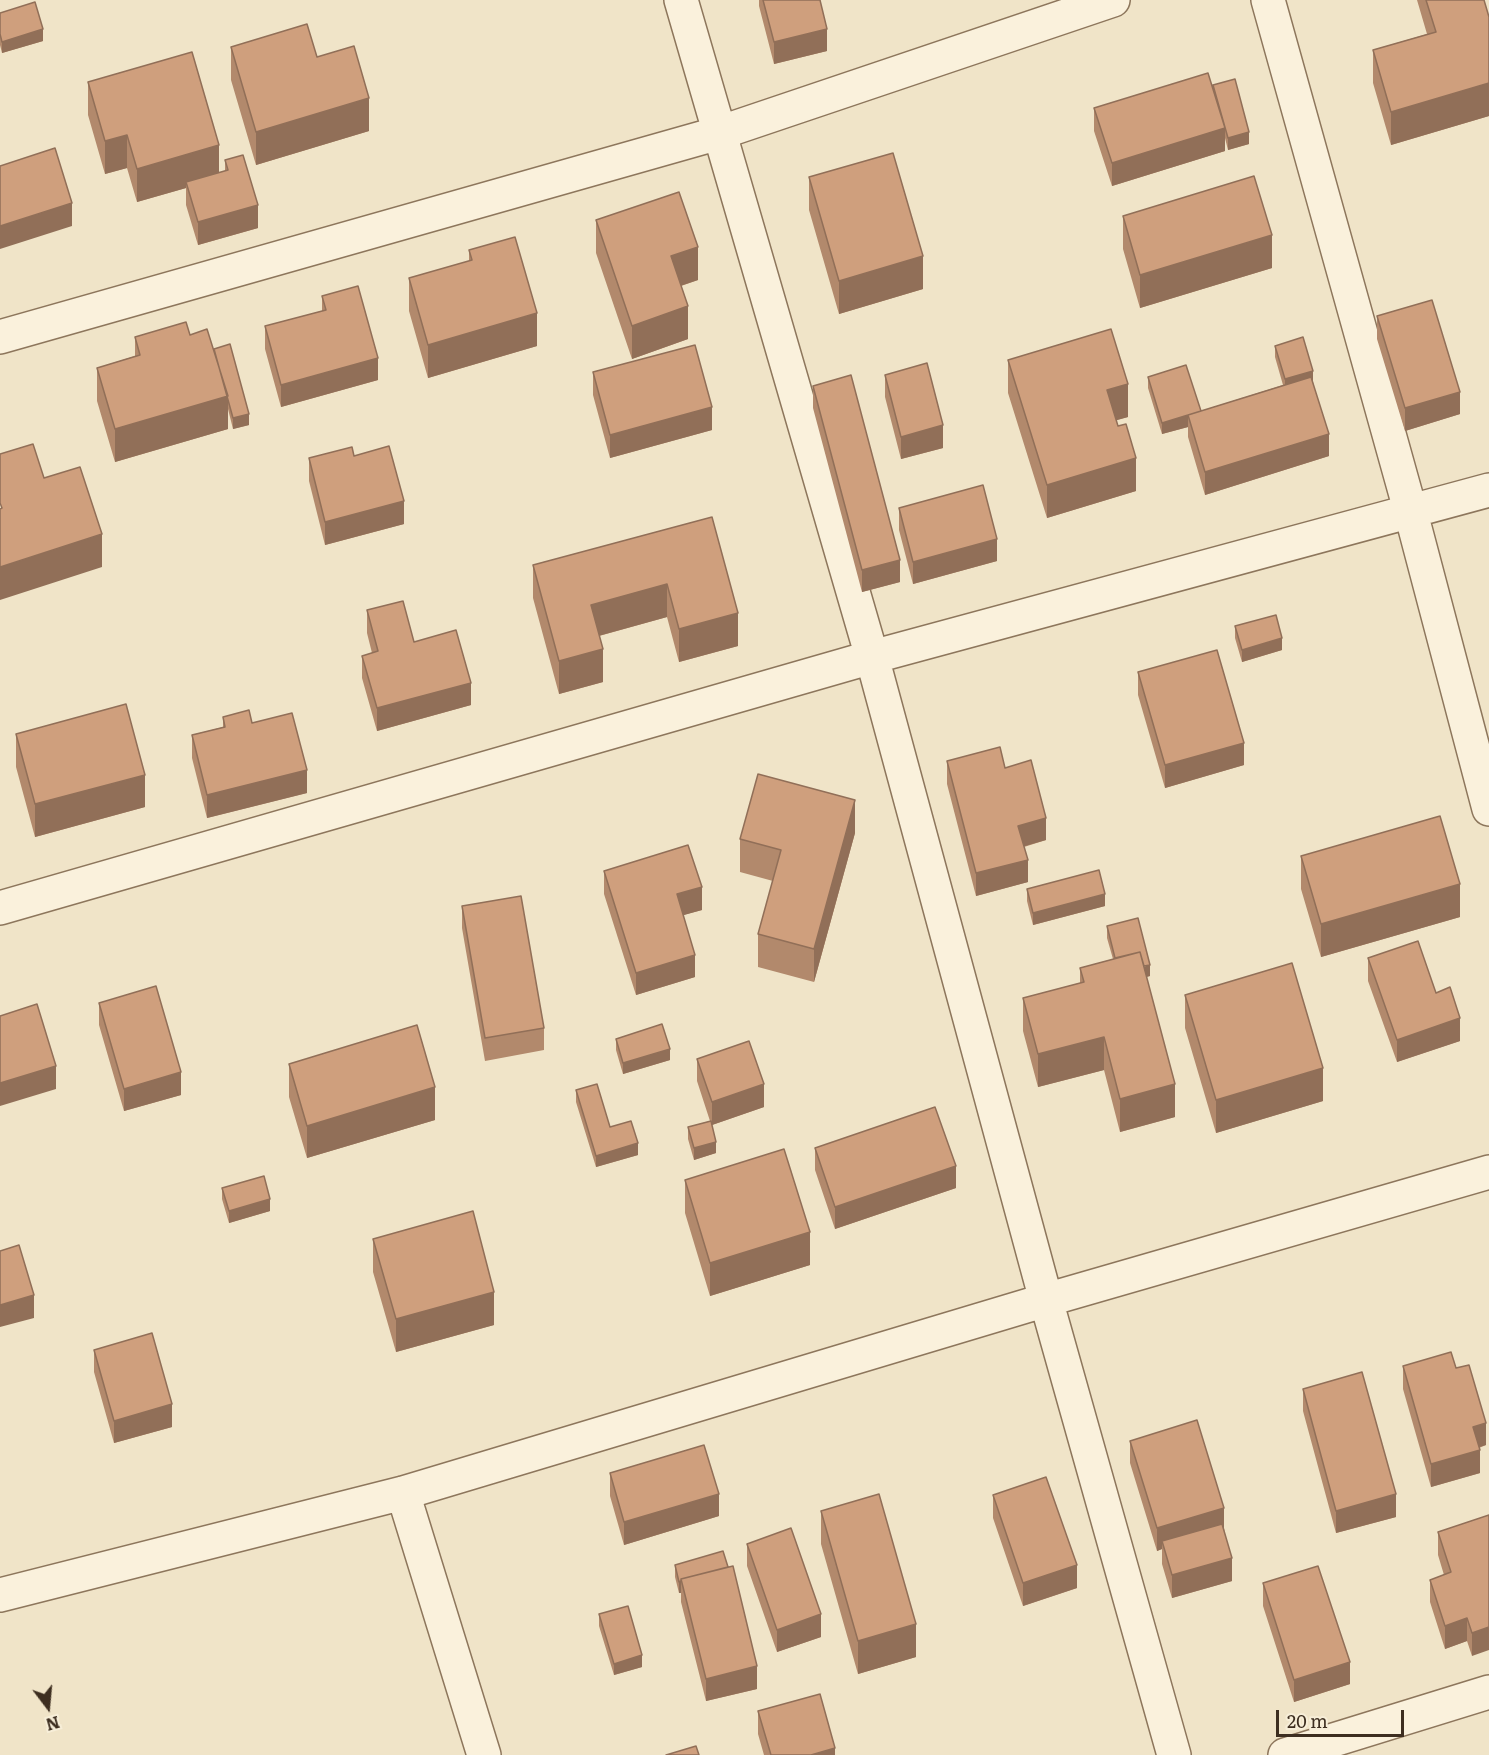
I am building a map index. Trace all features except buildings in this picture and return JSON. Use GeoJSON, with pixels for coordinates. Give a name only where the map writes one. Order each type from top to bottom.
{"type":"FeatureCollection","features":[{"type":"Feature","properties":{"kind":"street"},"geometry":{"type":"LineString","coordinates":[[681,0],[872,657],[1046,1300],[1174,1755]]}},
{"type":"Feature","properties":{"kind":"street"},"geometry":{"type":"LineString","coordinates":[[0,337],[719,133],[1113,0]]}},
{"type":"Feature","properties":{"kind":"street"},"geometry":{"type":"LineString","coordinates":[[1268,0],[1411,513],[1489,809]]}},
{"type":"Feature","properties":{"kind":"street"},"geometry":{"type":"LineString","coordinates":[[0,908],[872,657],[1411,513],[1489,490]]}},
{"type":"Feature","properties":{"kind":"street"},"geometry":{"type":"LineString","coordinates":[[0,1595],[403,1493],[1046,1300],[1489,1172]]}},
{"type":"Feature","properties":{"kind":"street"},"geometry":{"type":"LineString","coordinates":[[403,1493],[484,1755]]}},
{"type":"Feature","properties":{"kind":"street"},"geometry":{"type":"LineString","coordinates":[[1284,1755],[1489,1692]]}}]}
